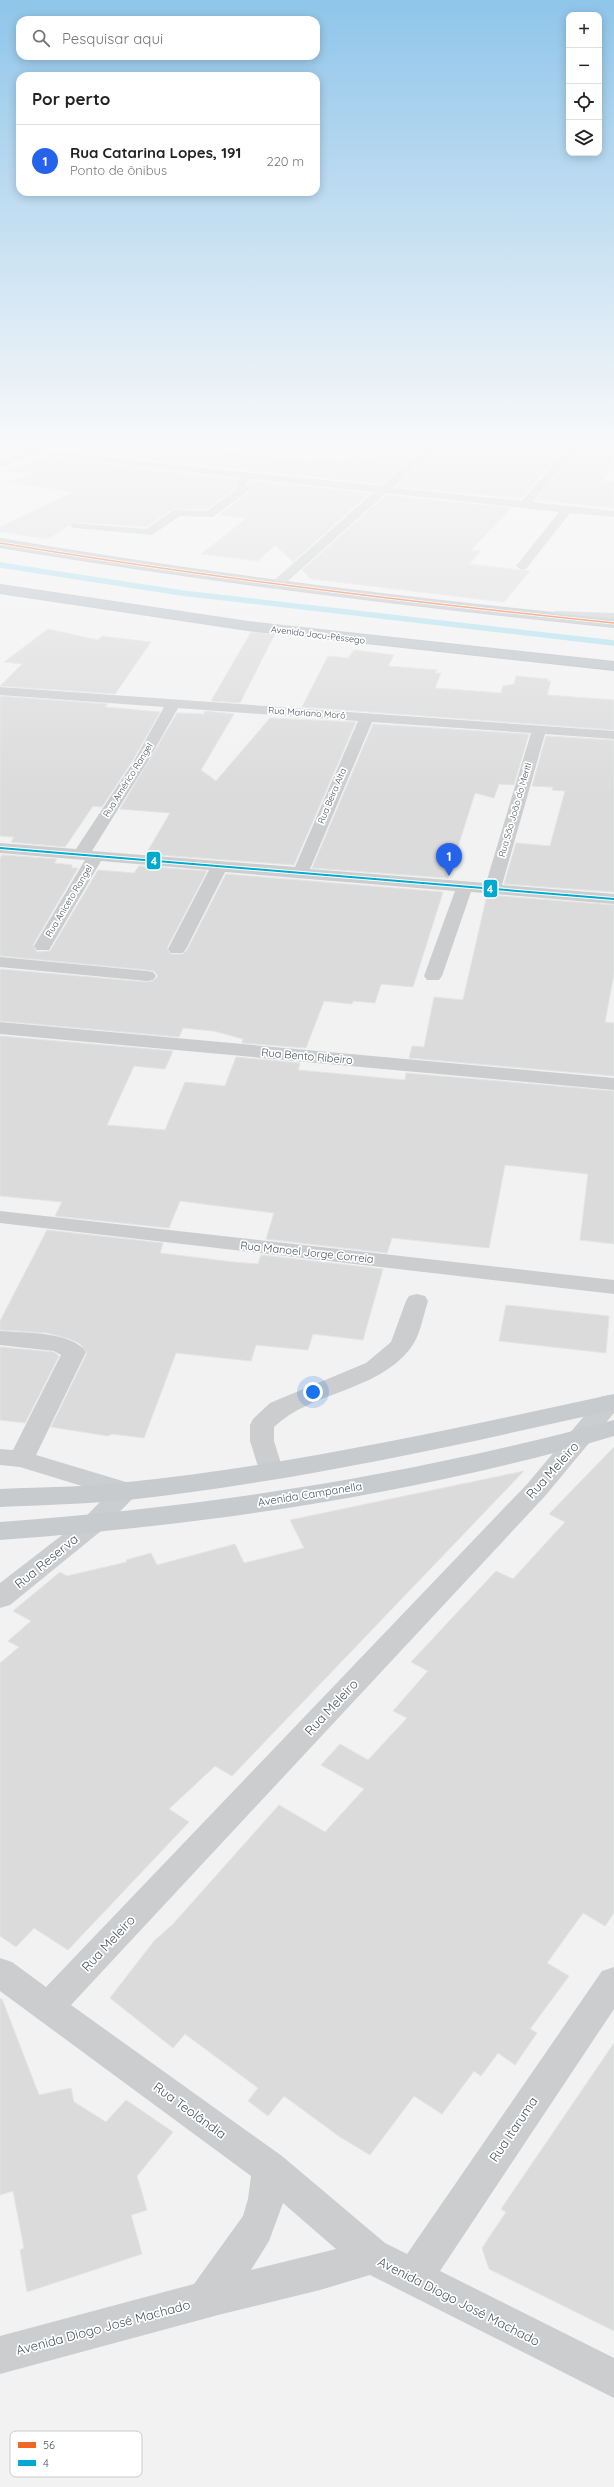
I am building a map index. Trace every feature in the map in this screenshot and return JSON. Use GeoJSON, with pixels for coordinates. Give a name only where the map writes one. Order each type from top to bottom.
{"type":"FeatureCollection","features":[{"type":"Feature","properties":{"kind":"highway"},"geometry":{"type":"LineString","coordinates":[[135,564],[275,586],[614,623]]}},
{"type":"Feature","properties":{"kind":"highway","name":"Avenida Jacu-Pêssego"},"geometry":{"type":"LineString","coordinates":[[0,589],[248,626],[614,666]]}},
{"type":"Feature","properties":{"kind":"main road"},"geometry":{"type":"LineString","coordinates":[[0,1498],[127,1491],[270,1470],[415,1443],[612,1402]]}},
{"type":"Feature","properties":{"kind":"main road","name":"Avenida Campanella"},"geometry":{"type":"LineString","coordinates":[[0,1531],[92,1525],[167,1516],[384,1482],[580,1438],[614,1428]]}},
{"type":"Feature","properties":{"kind":"street"},"geometry":{"type":"LineString","coordinates":[[275,586],[299,564]]}},
{"type":"Feature","properties":{"kind":"street"},"geometry":{"type":"LineString","coordinates":[[503,612],[614,617]]}},
{"type":"Feature","properties":{"kind":"street","name":"Rua Mariano Morô"},"geometry":{"type":"LineString","coordinates":[[0,692],[614,735]]}},
{"type":"Feature","properties":{"kind":"street","name":"Rua Américo Rangel"},"geometry":{"type":"LineString","coordinates":[[88,856],[173,704]]}},
{"type":"Feature","properties":{"kind":"street","name":"Rua Beira Alta"},"geometry":{"type":"LineString","coordinates":[[300,874],[366,718]]}},
{"type":"Feature","properties":{"kind":"street","name":"Rua São João do Meriti"},"geometry":{"type":"LineString","coordinates":[[492,890],[538,730]]}},
{"type":"Feature","properties":{"kind":"street"},"geometry":{"type":"LineString","coordinates":[[0,848],[614,900]]}},
{"type":"Feature","properties":{"kind":"street","name":"Rua Aniceto Rangel"},"geometry":{"type":"LineString","coordinates":[[43,946],[88,856]]}},
{"type":"Feature","properties":{"kind":"street"},"geometry":{"type":"LineString","coordinates":[[176,949],[219,867]]}},
{"type":"Feature","properties":{"kind":"street"},"geometry":{"type":"LineString","coordinates":[[433,976],[464,888]]}},
{"type":"Feature","properties":{"kind":"street"},"geometry":{"type":"LineString","coordinates":[[0,962],[147,976]]}},
{"type":"Feature","properties":{"kind":"street","name":"Rua Bento Ribeiro"},"geometry":{"type":"LineString","coordinates":[[0,1028],[614,1084]]}},
{"type":"Feature","properties":{"kind":"street","name":"Rua Manoel Jorge Correia"},"geometry":{"type":"LineString","coordinates":[[0,1217],[614,1287]]}},
{"type":"Feature","properties":{"kind":"street"},"geometry":{"type":"LineString","coordinates":[[270,1470],[262,1441],[262,1426],[279,1409],[374,1368],[401,1345],[417,1301]]}},
{"type":"Feature","properties":{"kind":"street"},"geometry":{"type":"LineString","coordinates":[[0,1338],[60,1344],[74,1352],[10,1458],[127,1491]]}},
{"type":"Feature","properties":{"kind":"street","name":"Rua Meleiro"},"geometry":{"type":"LineString","coordinates":[[48,2007],[531,1494],[612,1402]]}},
{"type":"Feature","properties":{"kind":"street","name":"Rua Reserva"},"geometry":{"type":"LineString","coordinates":[[0,1598],[92,1525],[127,1491]]}},
{"type":"Feature","properties":{"kind":"street","name":"Rua Teolândia"},"geometry":{"type":"LineString","coordinates":[[0,1972],[269,2168],[372,2256]]}},
{"type":"Feature","properties":{"kind":"street","name":"Rua Itaruma"},"geometry":{"type":"LineString","coordinates":[[413,2278],[614,1981]]}},
{"type":"Feature","properties":{"kind":"street","name":"Avenida Diogo José Machado"},"geometry":{"type":"LineString","coordinates":[[206,2299],[237,2258],[262,2216],[267,2194],[269,2168]]}},
{"type":"Feature","properties":{"kind":"street","name":"Avenida Diogo José Machado"},"geometry":{"type":"LineString","coordinates":[[0,2355],[206,2299],[320,2272],[372,2256],[614,2379]]}},
{"type":"Feature","properties":{"kind":"building"},"geometry":{"type":"Polygon","coordinates":[[[309,564],[470,564],[530,571],[504,602],[311,579],[302,570],[309,564]]]}},
{"type":"Feature","properties":{"kind":"building"},"geometry":{"type":"Polygon","coordinates":[[[48,629],[98,640],[102,636],[151,642],[115,694],[0,686],[22,664],[4,662],[48,629]]]}},
{"type":"Feature","properties":{"kind":"building"},"geometry":{"type":"Polygon","coordinates":[[[251,632],[275,634],[240,703],[211,701],[251,632]]]}},
{"type":"Feature","properties":{"kind":"building"},"geometry":{"type":"Polygon","coordinates":[[[354,650],[394,655],[388,666],[437,670],[435,673],[441,673],[435,688],[501,693],[503,686],[514,684],[516,676],[548,679],[548,681],[551,681],[547,695],[614,700],[614,730],[302,707],[328,656],[348,658],[354,650]]]}},
{"type":"Feature","properties":{"kind":"building"},"geometry":{"type":"Polygon","coordinates":[[[0,696],[107,704],[105,707],[160,712],[133,760],[102,807],[93,806],[65,847],[11,842],[14,837],[0,836],[0,696]]]}},
{"type":"Feature","properties":{"kind":"building"},"geometry":{"type":"Polygon","coordinates":[[[205,711],[234,714],[201,770],[216,781],[270,718],[356,722],[294,865],[146,854],[170,813],[120,809],[177,713],[204,714],[205,711]]]}},
{"type":"Feature","properties":{"kind":"building"},"geometry":{"type":"Polygon","coordinates":[[[373,724],[529,734],[514,785],[499,784],[494,798],[475,793],[448,878],[312,868],[373,724]]]}},
{"type":"Feature","properties":{"kind":"building"},"geometry":{"type":"Polygon","coordinates":[[[546,736],[614,740],[614,892],[504,884],[516,843],[550,846],[565,791],[552,790],[553,787],[532,786],[546,736]]]}},
{"type":"Feature","properties":{"kind":"building"},"geometry":{"type":"Polygon","coordinates":[[[2,855],[57,859],[54,863],[72,865],[72,868],[78,868],[33,945],[37,952],[50,951],[98,870],[134,873],[139,866],[207,871],[167,948],[171,954],[183,954],[187,950],[226,874],[443,892],[413,987],[381,984],[375,1003],[353,1001],[352,1004],[324,1001],[306,1048],[242,1043],[243,1039],[214,1031],[183,1028],[179,1037],[0,1021],[0,969],[147,982],[153,981],[158,976],[154,971],[147,970],[0,956],[0,858],[2,855]]]}},
{"type":"Feature","properties":{"kind":"building"},"geometry":{"type":"Polygon","coordinates":[[[487,895],[614,905],[614,974],[605,1022],[614,1023],[614,1076],[409,1058],[412,1046],[424,1047],[434,997],[463,1000],[487,895]]]}},
{"type":"Feature","properties":{"kind":"building"},"geometry":{"type":"Polygon","coordinates":[[[0,1036],[173,1051],[165,1069],[134,1066],[107,1125],[165,1130],[185,1082],[225,1086],[236,1057],[300,1063],[298,1070],[405,1080],[406,1073],[614,1091],[614,1244],[580,1240],[588,1174],[505,1165],[489,1248],[392,1238],[387,1253],[266,1239],[274,1213],[180,1201],[169,1228],[55,1216],[62,1202],[0,1196],[0,1036]]]}},
{"type":"Feature","properties":{"kind":"building"},"geometry":{"type":"Polygon","coordinates":[[[47,1230],[163,1243],[160,1253],[233,1262],[258,1264],[261,1255],[383,1269],[363,1340],[313,1334],[308,1350],[256,1345],[251,1361],[176,1353],[144,1438],[112,1434],[108,1436],[51,1427],[87,1353],[80,1344],[70,1339],[47,1333],[0,1330],[0,1321],[47,1230]]]}},
{"type":"Feature","properties":{"kind":"building"},"geometry":{"type":"Polygon","coordinates":[[[506,1305],[609,1316],[606,1353],[499,1341],[506,1305]]]}},
{"type":"Feature","properties":{"kind":"building"},"geometry":{"type":"Polygon","coordinates":[[[0,1347],[54,1352],[59,1356],[25,1423],[0,1420],[0,1347]]]}},
{"type":"Feature","properties":{"kind":"building"},"geometry":{"type":"Polygon","coordinates":[[[614,1447],[614,1913],[605,1926],[583,1913],[547,1963],[569,1976],[530,2029],[537,2033],[515,2065],[498,2053],[481,2076],[474,2071],[442,2114],[414,2096],[370,2155],[340,2137],[284,2096],[268,2116],[248,2101],[258,2088],[185,2034],[173,2048],[110,1998],[154,1941],[173,1924],[279,1805],[325,1832],[364,1789],[321,1765],[340,1744],[368,1760],[407,1718],[393,1711],[428,1671],[411,1662],[496,1571],[513,1579],[565,1522],[549,1514],[614,1447]]]}},
{"type":"Feature","properties":{"kind":"building"},"geometry":{"type":"Polygon","coordinates":[[[524,1471],[232,1776],[215,1766],[169,1809],[189,1822],[68,1950],[34,1928],[16,1947],[0,1936],[0,1663],[19,1647],[8,1641],[31,1621],[13,1611],[60,1572],[67,1576],[127,1562],[126,1560],[151,1553],[157,1565],[235,1544],[244,1563],[304,1548],[290,1520],[524,1471]]]}},
{"type":"Feature","properties":{"kind":"building"},"geometry":{"type":"Polygon","coordinates":[[[0,1999],[2,1999],[39,2095],[71,2088],[74,2102],[106,2122],[126,2100],[173,2132],[137,2176],[147,2210],[131,2215],[142,2254],[27,2292],[20,2250],[24,2248],[13,2191],[0,2195],[0,1999]]]}},
{"type":"Feature","properties":{"kind":"building"},"geometry":{"type":"Polygon","coordinates":[[[614,2043],[614,2331],[489,2269],[482,2248],[506,2212],[501,2209],[614,2043]]]}},
{"type":"Feature","properties":{"kind":"waterway"},"geometry":{"type":"LineString","coordinates":[[0,565],[182,593],[614,643]]}},
{"type":"Feature","properties":{"kind":"transit line","name":"56"},"geometry":{"type":"LineString","coordinates":[[128,564],[306,589],[614,623]]}},
{"type":"Feature","properties":{"kind":"transit line","name":"4"},"geometry":{"type":"LineString","coordinates":[[0,848],[614,899]]}},
{"type":"Feature","properties":{"kind":"place","name":"Rua Catarina Lopes, 191"},"geometry":{"type":"Point","coordinates":[449,876]}}]}
